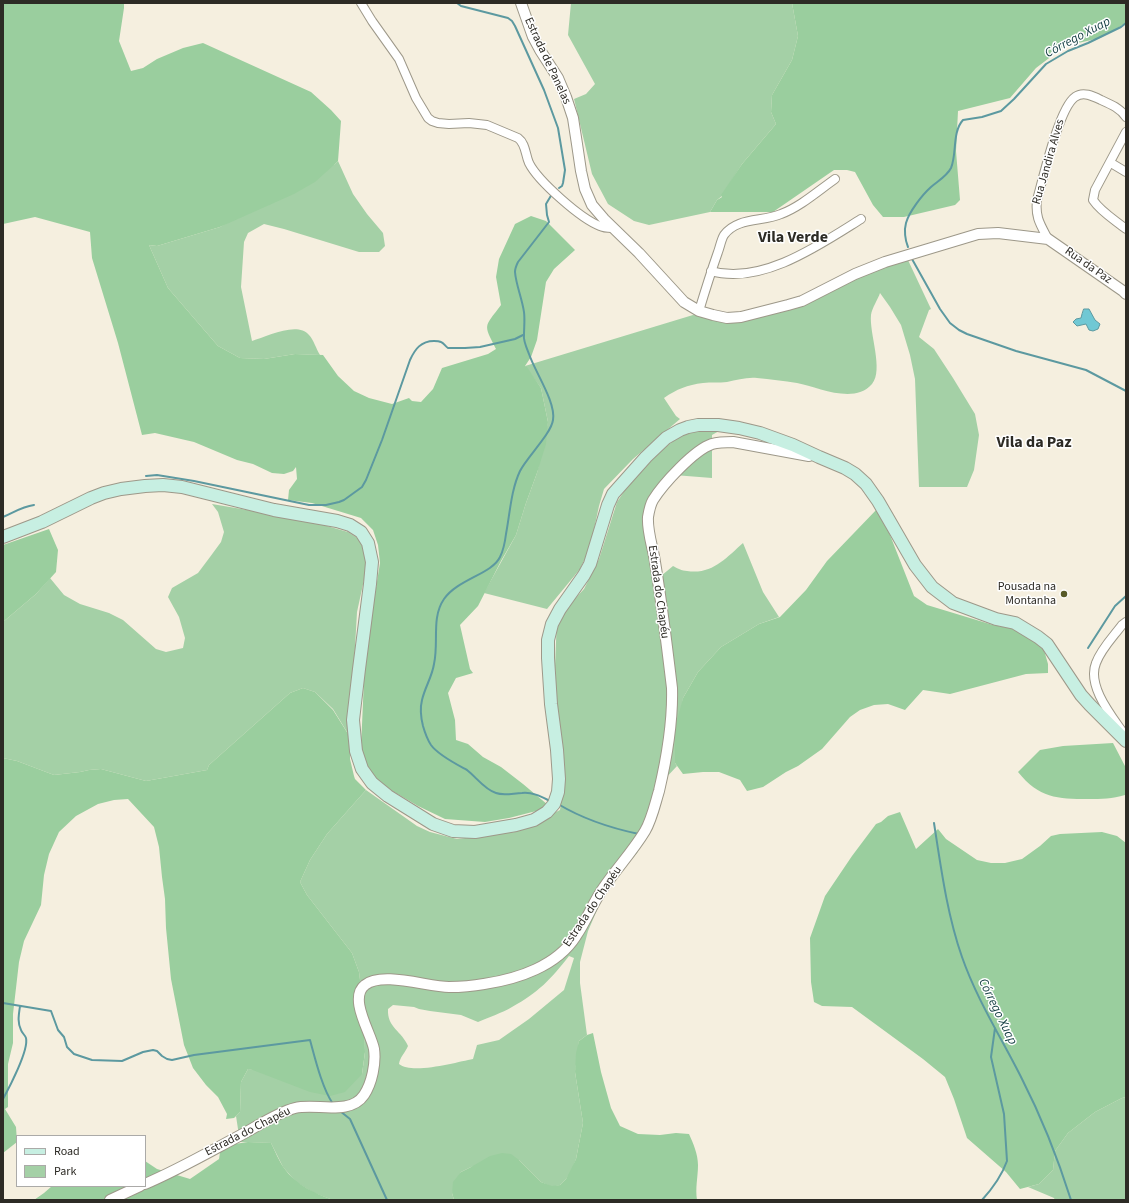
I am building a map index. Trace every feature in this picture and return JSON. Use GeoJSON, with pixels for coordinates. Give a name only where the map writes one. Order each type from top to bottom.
{"type":"FeatureCollection","features":[{"type":"Feature","properties":{"kind":"main road"},"geometry":{"type":"LineString","coordinates":[[3,538],[42,522],[104,493],[121,489],[163,485],[182,487],[274,510],[337,521],[350,525],[361,532],[368,543],[372,562],[353,720],[356,751],[362,769],[372,784],[388,796],[433,824],[453,831],[475,832],[516,825],[534,820],[547,812],[554,804],[558,792],[559,779],[551,704],[548,640],[552,624],[560,609],[590,564],[610,499],[613,494],[666,438],[680,430],[688,426],[698,425],[718,425],[739,428],[760,433],[793,445],[855,474],[866,484],[878,501],[915,565],[932,587],[953,603],[996,619],[1015,623],[1047,644],[1081,695],[1126,741]]}},
{"type":"Feature","properties":{"kind":"street"},"geometry":{"type":"LineString","coordinates":[[361,3],[399,58],[416,98],[428,118],[438,123],[469,123],[487,125],[522,140],[529,162],[543,182],[589,221],[601,227],[612,228]]}},
{"type":"Feature","properties":{"kind":"street","name":"Estrada de Panelas"},"geometry":{"type":"LineString","coordinates":[[521,3],[533,37],[558,78],[566,97],[573,118],[585,189],[592,205],[612,228],[640,253],[684,302],[699,311],[713,316],[727,318],[741,317],[788,305],[802,301],[855,274],[885,262],[978,234],[998,232],[1048,238]]}},
{"type":"Feature","properties":{"kind":"street","name":"Rua Jandira Alves"},"geometry":{"type":"LineString","coordinates":[[1048,238],[1037,219],[1037,200],[1058,126],[1069,103],[1075,97],[1081,94],[1087,94],[1114,106],[1126,117]]}},
{"type":"Feature","properties":{"kind":"street"},"geometry":{"type":"LineString","coordinates":[[1126,132],[1095,190],[1093,200],[1097,206],[1126,229]]}},
{"type":"Feature","properties":{"kind":"street"},"geometry":{"type":"LineString","coordinates":[[1110,163],[1126,172]]}},
{"type":"Feature","properties":{"kind":"street"},"geometry":{"type":"LineString","coordinates":[[699,311],[724,235],[731,228],[740,223],[768,218],[794,208],[835,179]]}},
{"type":"Feature","properties":{"kind":"street"},"geometry":{"type":"LineString","coordinates":[[711,271],[722,274],[742,274],[765,269],[784,262],[821,244],[861,219]]}},
{"type":"Feature","properties":{"kind":"street","name":"Rua da Paz"},"geometry":{"type":"LineString","coordinates":[[1048,238],[1126,294]]}},
{"type":"Feature","properties":{"kind":"street","name":"Estrada do Chapéu"},"geometry":{"type":"LineString","coordinates":[[146,1184],[198,1158],[279,1114],[304,1107],[344,1107],[354,1103],[364,1096],[370,1084],[374,1067],[374,1051],[368,1030],[361,1014],[359,999],[360,992],[364,985],[371,981],[394,979],[449,987],[483,985],[516,977],[544,965],[557,957],[568,946],[576,936],[595,901],[634,848],[645,830],[655,806],[668,748],[673,705],[672,688],[655,559],[649,530],[648,519],[652,501],[660,490],[690,459],[712,444],[733,442],[819,457]]}},
{"type":"Feature","properties":{"kind":"street"},"geometry":{"type":"LineString","coordinates":[[1126,622],[1104,648],[1095,664],[1094,679],[1098,693],[1106,708],[1126,737]]}},
{"type":"Feature","properties":{"kind":"street"},"geometry":{"type":"LineString","coordinates":[[110,1200],[138,1187]]}},
{"type":"Feature","properties":{"kind":"green space"},"geometry":{"type":"Polygon","coordinates":[[[3,3],[124,3],[119,41],[131,71],[143,68],[157,59],[183,48],[203,43],[311,92],[341,121],[338,161],[315,182],[294,194],[220,227],[157,246],[149,245],[168,288],[218,346],[240,358],[264,359],[295,354],[323,355],[338,376],[354,391],[369,398],[392,404],[409,398],[412,401],[421,402],[433,389],[442,368],[488,354],[496,349],[487,330],[487,326],[501,305],[496,277],[499,259],[515,224],[531,216],[546,221],[575,250],[554,269],[546,282],[537,340],[531,357],[525,366],[541,388],[548,422],[546,444],[516,535],[478,606],[460,625],[470,669],[473,673],[456,678],[448,693],[455,720],[456,740],[468,744],[483,757],[501,767],[523,784],[548,805],[544,809],[509,818],[485,822],[445,819],[418,806],[384,786],[367,773],[361,748],[365,656],[380,563],[378,545],[373,530],[361,518],[312,503],[288,500],[289,490],[297,479],[296,467],[293,471],[284,474],[272,473],[253,464],[237,460],[194,442],[155,433],[142,435],[118,343],[92,258],[90,232],[35,217],[3,224],[3,3]]]}},
{"type":"Feature","properties":{"kind":"green space"},"geometry":{"type":"Polygon","coordinates":[[[571,3],[792,3],[798,36],[792,60],[772,95],[771,112],[776,124],[742,164],[710,212],[649,225],[634,221],[608,204],[592,174],[574,99],[586,94],[595,84],[568,35],[571,3]]]}},
{"type":"Feature","properties":{"kind":"green space"},"geometry":{"type":"Polygon","coordinates":[[[792,3],[1126,3],[1126,23],[1100,38],[1065,46],[1036,68],[1010,98],[958,111],[956,151],[960,200],[955,205],[904,217],[883,217],[873,205],[855,172],[847,170],[834,170],[773,212],[710,212],[717,200],[722,197],[721,195],[742,164],[776,124],[771,112],[772,95],[792,60],[798,36],[792,3]]]}},
{"type":"Feature","properties":{"kind":"green space"},"geometry":{"type":"Polygon","coordinates":[[[338,161],[353,194],[383,233],[385,246],[379,252],[359,252],[264,224],[248,233],[244,242],[241,287],[252,341],[281,331],[297,329],[304,331],[309,335],[320,355],[295,354],[264,359],[240,358],[218,346],[168,288],[149,245],[157,246],[220,227],[338,161]]]}},
{"type":"Feature","properties":{"kind":"green space"},"geometry":{"type":"Polygon","coordinates":[[[907,258],[931,309],[929,310],[919,337],[934,349],[975,414],[979,435],[974,470],[967,487],[919,487],[915,379],[901,325],[880,293],[871,315],[877,370],[872,384],[864,390],[846,394],[825,391],[797,383],[753,378],[727,382],[697,384],[687,386],[673,392],[664,398],[676,416],[680,419],[633,459],[604,489],[590,548],[580,569],[547,609],[484,593],[516,535],[537,473],[548,422],[541,388],[525,366],[693,315],[729,319],[827,290],[907,258]]]}},
{"type":"Feature","properties":{"kind":"green space"},"geometry":{"type":"Polygon","coordinates":[[[728,426],[712,435],[712,478],[674,475],[648,510],[661,576],[673,566],[683,570],[696,572],[711,568],[724,560],[743,543],[763,592],[779,617],[759,624],[721,647],[698,672],[683,698],[675,763],[677,766],[663,781],[653,822],[637,853],[610,884],[588,931],[580,962],[580,983],[587,1035],[579,1041],[575,1072],[583,1123],[576,1159],[571,1172],[560,1185],[552,1187],[541,1182],[519,1160],[471,1167],[461,1172],[452,1193],[454,1200],[333,1200],[314,1193],[296,1182],[283,1167],[271,1143],[240,1142],[236,1116],[240,1112],[241,1082],[248,1069],[362,1074],[365,1052],[364,1012],[359,972],[352,953],[307,895],[300,882],[310,860],[327,834],[366,790],[417,826],[430,832],[457,839],[515,832],[560,810],[564,782],[557,719],[555,666],[557,618],[584,589],[599,559],[617,502],[639,469],[689,428],[728,426]],[[569,956],[550,979],[537,991],[521,1002],[478,1022],[461,1015],[393,1005],[388,1009],[390,1021],[408,1046],[400,1059],[399,1064],[405,1067],[424,1068],[473,1059],[477,1045],[499,1040],[529,1019],[564,990],[574,958],[569,956]]]}},
{"type":"Feature","properties":{"kind":"green space"},"geometry":{"type":"Polygon","coordinates":[[[212,504],[320,524],[348,532],[359,539],[365,553],[367,566],[357,612],[350,737],[333,709],[315,692],[303,688],[290,693],[209,765],[207,770],[146,781],[101,769],[54,775],[17,761],[3,758],[3,622],[36,594],[50,578],[64,595],[80,604],[109,613],[123,620],[156,649],[166,652],[183,648],[185,638],[179,617],[168,597],[172,588],[198,573],[221,542],[224,532],[218,512],[212,504]]]}},
{"type":"Feature","properties":{"kind":"green space"},"geometry":{"type":"Polygon","coordinates":[[[879,507],[914,596],[927,605],[993,625],[1019,630],[1038,638],[1044,650],[1048,664],[1048,673],[1026,674],[950,694],[923,690],[905,710],[888,704],[874,705],[860,710],[850,717],[822,749],[798,766],[763,787],[747,791],[740,780],[719,772],[683,774],[675,763],[675,728],[683,698],[698,672],[721,647],[759,624],[780,617],[806,590],[827,561],[879,507]]]}},
{"type":"Feature","properties":{"kind":"green space"},"geometry":{"type":"Polygon","coordinates":[[[49,529],[58,550],[56,572],[36,594],[3,622],[3,545],[49,529]]]}},
{"type":"Feature","properties":{"kind":"green space"},"geometry":{"type":"Polygon","coordinates":[[[303,688],[315,692],[333,710],[350,737],[350,759],[355,779],[366,790],[327,834],[310,860],[300,882],[307,895],[352,953],[359,972],[364,1012],[365,1052],[362,1074],[345,1092],[330,1096],[310,1092],[248,1069],[241,1082],[240,1112],[234,1118],[226,1119],[227,1114],[218,1097],[206,1085],[193,1068],[184,1045],[171,979],[165,899],[159,847],[154,827],[128,799],[114,800],[98,804],[76,816],[59,832],[49,854],[44,875],[41,905],[24,941],[19,962],[13,1014],[13,1043],[8,1064],[8,1107],[5,1109],[16,1127],[16,1143],[3,1153],[3,758],[17,761],[54,775],[101,769],[146,781],[207,770],[209,765],[290,693],[303,688]]]}},
{"type":"Feature","properties":{"kind":"green space"},"geometry":{"type":"Polygon","coordinates":[[[1113,743],[1126,768],[1125,795],[1102,799],[1058,797],[1041,792],[1033,787],[1018,772],[1040,750],[1063,746],[1113,743]]]}},
{"type":"Feature","properties":{"kind":"green space"},"geometry":{"type":"Polygon","coordinates":[[[900,812],[916,849],[938,829],[946,839],[977,860],[991,863],[1005,863],[1022,859],[1051,836],[1060,834],[1102,832],[1117,836],[1126,843],[1126,1097],[1095,1112],[1068,1133],[1055,1151],[1053,1170],[1039,1184],[1020,1189],[1006,1172],[967,1138],[945,1077],[923,1059],[852,1007],[822,1006],[814,1002],[811,982],[810,938],[825,896],[876,824],[888,816],[900,812]]]}},
{"type":"Feature","properties":{"kind":"green space"},"geometry":{"type":"Polygon","coordinates":[[[593,1033],[601,1072],[611,1108],[620,1126],[638,1134],[689,1134],[698,1161],[696,1191],[697,1200],[454,1200],[452,1193],[453,1182],[461,1172],[490,1156],[502,1153],[511,1154],[541,1182],[552,1186],[560,1185],[566,1179],[576,1159],[583,1123],[575,1072],[576,1053],[579,1041],[587,1035],[593,1033]]]}},
{"type":"Feature","properties":{"kind":"green space"},"geometry":{"type":"Polygon","coordinates":[[[1126,1097],[1126,1200],[1055,1200],[1054,1198],[1028,1187],[1039,1184],[1053,1170],[1055,1151],[1068,1133],[1095,1112],[1126,1097]]]}},
{"type":"Feature","properties":{"kind":"green space"},"geometry":{"type":"Polygon","coordinates":[[[248,1142],[271,1143],[282,1165],[294,1179],[312,1191],[333,1200],[34,1200],[51,1187],[146,1187],[146,1162],[157,1169],[190,1179],[219,1159],[221,1146],[248,1142]]]}},
{"type":"Feature","properties":{"kind":"water"},"geometry":{"type":"Polygon","coordinates":[[[1084,309],[1089,309],[1095,320],[1100,324],[1098,329],[1093,331],[1089,330],[1086,324],[1077,326],[1073,322],[1076,319],[1081,318],[1084,309]]]}},
{"type":"Feature","properties":{"kind":"waterway"},"geometry":{"type":"LineString","coordinates":[[457,3],[461,6],[508,18],[515,26],[544,90],[558,128],[565,170],[563,183],[559,188]]}},
{"type":"Feature","properties":{"kind":"waterway","name":"Córrego Xuap"},"geometry":{"type":"LineString","coordinates":[[908,247],[905,232],[905,226],[908,219],[916,204],[924,194],[945,176],[951,168],[957,131],[963,120],[982,117],[1001,111],[1046,64],[1068,51],[1088,43],[1121,27],[1126,23]]}},
{"type":"Feature","properties":{"kind":"waterway"},"geometry":{"type":"LineString","coordinates":[[548,800],[529,793],[496,793],[488,789],[467,770],[434,749],[428,740],[425,731],[422,720],[421,703],[434,664],[436,622],[440,606],[450,592],[490,568],[500,557],[504,546],[511,502],[517,478],[523,465],[544,439],[553,420],[553,413],[548,396],[525,342],[524,312],[515,272],[518,262],[549,222],[546,204],[552,194]]}},
{"type":"Feature","properties":{"kind":"waterway","name":"Córrego Xuap"},"geometry":{"type":"LineString","coordinates":[[912,259],[940,309],[950,323],[959,330],[1016,351],[1086,370],[1126,391]]}},
{"type":"Feature","properties":{"kind":"waterway"},"geometry":{"type":"LineString","coordinates":[[146,476],[157,475],[194,481],[309,505],[326,505],[339,502],[362,487],[366,480],[382,440],[410,360],[419,346],[425,342],[439,341],[448,348],[480,347],[515,339],[523,335]]}},
{"type":"Feature","properties":{"kind":"waterway"},"geometry":{"type":"LineString","coordinates":[[3,517],[22,508],[34,505]]}},
{"type":"Feature","properties":{"kind":"waterway"},"geometry":{"type":"LineString","coordinates":[[1088,648],[1115,606],[1126,596]]}},
{"type":"Feature","properties":{"kind":"waterway"},"geometry":{"type":"LineString","coordinates":[[558,804],[597,822],[639,834]]}},
{"type":"Feature","properties":{"kind":"waterway","name":"Córrego Xuap"},"geometry":{"type":"LineString","coordinates":[[934,823],[948,908],[962,957],[982,1004],[1014,1064],[1043,1124],[1071,1200]]}},
{"type":"Feature","properties":{"kind":"waterway"},"geometry":{"type":"LineString","coordinates":[[3,1003],[51,1011],[58,1030],[64,1037],[67,1047],[74,1054],[92,1060],[122,1061],[143,1052],[153,1050],[157,1051],[167,1059],[172,1060],[194,1055],[310,1040],[322,1081],[333,1104]]}},
{"type":"Feature","properties":{"kind":"waterway"},"geometry":{"type":"LineString","coordinates":[[3,1099],[10,1087],[25,1051],[26,1038],[21,1031],[19,1024],[20,1006]]}},
{"type":"Feature","properties":{"kind":"waterway"},"geometry":{"type":"LineString","coordinates":[[982,1200],[996,1182],[1007,1161],[1004,1114],[991,1057],[995,1028]]}},
{"type":"Feature","properties":{"kind":"waterway"},"geometry":{"type":"LineString","coordinates":[[340,1111],[350,1119],[387,1200]]}},
{"type":"Feature","properties":{"kind":"place","name":"Pousada na Montanha"},"geometry":{"type":"Point","coordinates":[1064,594]}},
{"type":"Feature","properties":{"kind":"district","name":"Vila Verde"},"geometry":{"type":"Point","coordinates":[793,238]}},
{"type":"Feature","properties":{"kind":"district","name":"Vila da Paz"},"geometry":{"type":"Point","coordinates":[1034,443]}}]}
